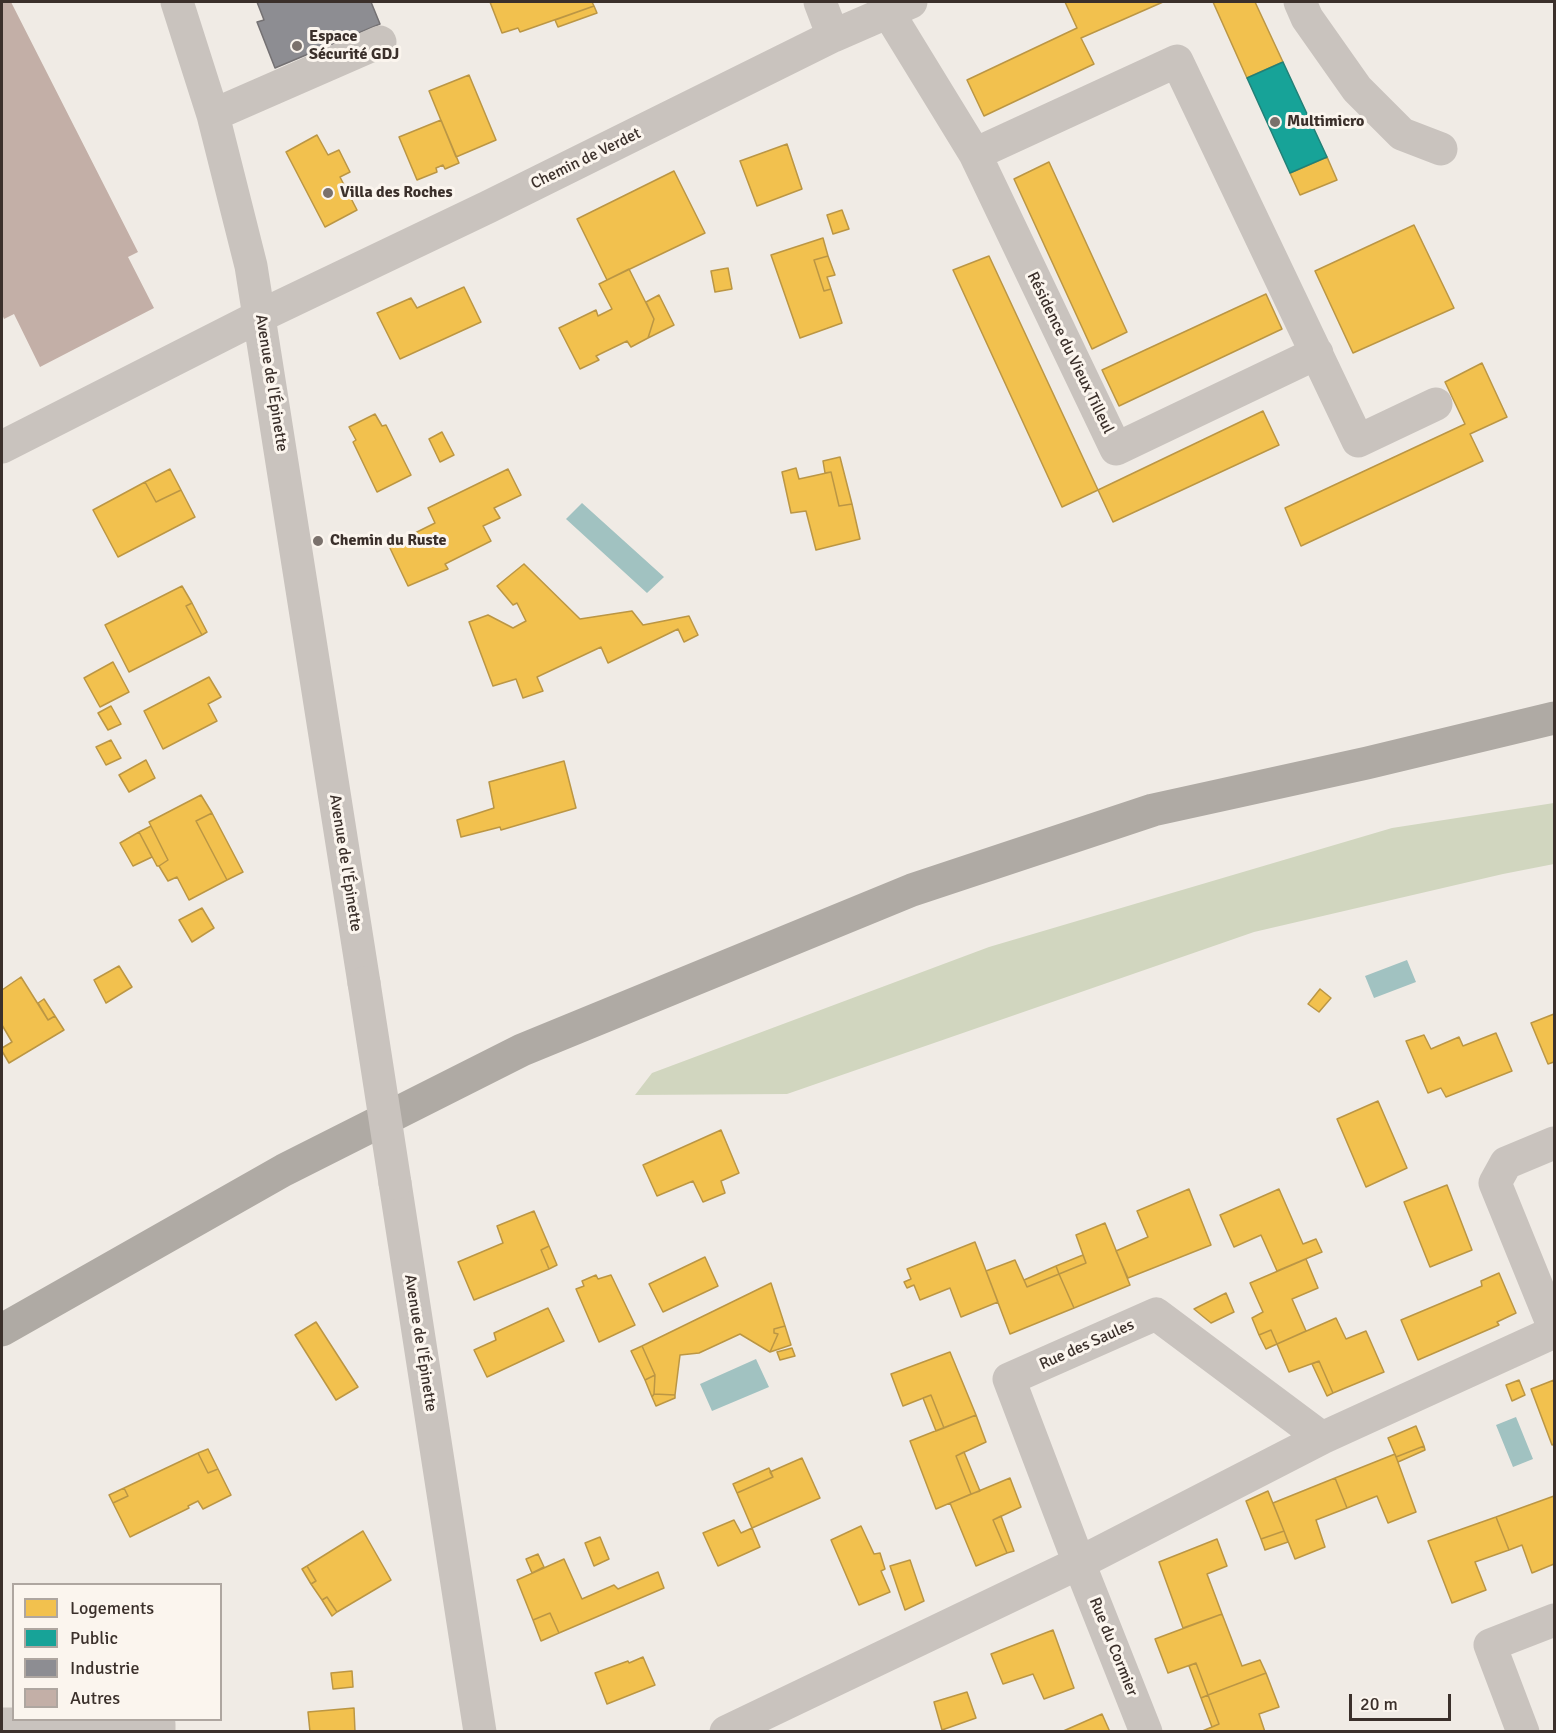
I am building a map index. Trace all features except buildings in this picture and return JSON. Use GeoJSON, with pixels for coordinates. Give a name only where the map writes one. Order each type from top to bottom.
{"type":"FeatureCollection","features":[{"type":"Feature","properties":{"kind":"highway"},"geometry":{"type":"LineString","coordinates":[[2,1330],[284,1170],[522,1050],[912,890],[1154,810],[1367,764],[1554,718]]}},
{"type":"Feature","properties":{"kind":"highway"},"geometry":{"type":"LineString","coordinates":[[1367,764],[1554,731]]}},
{"type":"Feature","properties":{"kind":"street","name":"Avenue de l'Épinette"},"geometry":{"type":"LineString","coordinates":[[177,2],[213,115],[251,266],[260,316],[480,1731]]}},
{"type":"Feature","properties":{"kind":"street"},"geometry":{"type":"LineString","coordinates":[[820,2],[833,36]]}},
{"type":"Feature","properties":{"kind":"street"},"geometry":{"type":"LineString","coordinates":[[1300,2],[1307,18],[1357,89],[1402,134],[1441,148]]}},
{"type":"Feature","properties":{"kind":"street","name":"Chemin de Verdet"},"geometry":{"type":"LineString","coordinates":[[260,316],[488,207],[833,36],[899,7]]}},
{"type":"Feature","properties":{"kind":"street","name":"Résidence du Vieux Tilleul"},"geometry":{"type":"LineString","coordinates":[[899,7],[975,154],[1116,449],[1317,353]]}},
{"type":"Feature","properties":{"kind":"street"},"geometry":{"type":"LineString","coordinates":[[213,115],[380,42]]}},
{"type":"Feature","properties":{"kind":"street"},"geometry":{"type":"LineString","coordinates":[[975,154],[1177,61],[1358,441],[1436,404]]}},
{"type":"Feature","properties":{"kind":"street"},"geometry":{"type":"LineString","coordinates":[[2,447],[260,316]]}},
{"type":"Feature","properties":{"kind":"street"},"geometry":{"type":"LineString","coordinates":[[726,1731],[1079,1563],[1322,1437],[1554,1330],[1495,1183],[1506,1163],[1554,1143]]}},
{"type":"Feature","properties":{"kind":"street","name":"Rue des Saules"},"geometry":{"type":"LineString","coordinates":[[1079,1563],[1009,1379],[1156,1314],[1322,1437]]}},
{"type":"Feature","properties":{"kind":"street","name":"Rue du Cormier"},"geometry":{"type":"LineString","coordinates":[[1079,1563],[1146,1731]]}},
{"type":"Feature","properties":{"kind":"street"},"geometry":{"type":"LineString","coordinates":[[1523,1731],[1490,1645],[1554,1620]]}},
{"type":"Feature","properties":{"kind":"street"},"geometry":{"type":"LineString","coordinates":[[2,1724],[159,1724],[159,1731]]}},
{"type":"Feature","properties":{"kind":"green space"},"geometry":{"type":"Polygon","coordinates":[[[1554,803],[1554,864],[1254,932],[787,1094],[635,1095],[652,1073],[989,947],[1392,828],[1554,803]]]}},
{"type":"Feature","properties":{"kind":"water"},"geometry":{"type":"Polygon","coordinates":[[[582,503],[664,577],[647,593],[566,519],[582,503]]]}},
{"type":"Feature","properties":{"kind":"water"},"geometry":{"type":"Polygon","coordinates":[[[1407,960],[1416,982],[1374,998],[1365,976],[1407,960]]]}},
{"type":"Feature","properties":{"kind":"water"},"geometry":{"type":"Polygon","coordinates":[[[756,1359],[769,1387],[712,1411],[700,1384],[756,1359]]]}},
{"type":"Feature","properties":{"kind":"water"},"geometry":{"type":"Polygon","coordinates":[[[1516,1417],[1533,1459],[1513,1467],[1496,1425],[1516,1417]]]}},
{"type":"Feature","properties":{"kind":"place","name":"Espace Sécurité GDJ"},"geometry":{"type":"Point","coordinates":[297,46]}},
{"type":"Feature","properties":{"kind":"place","name":"Multimicro"},"geometry":{"type":"Point","coordinates":[1275,122]}},
{"type":"Feature","properties":{"kind":"place","name":"Villa des Roches"},"geometry":{"type":"Point","coordinates":[328,193]}},
{"type":"Feature","properties":{"kind":"place","name":"Chemin du Ruste"},"geometry":{"type":"Point","coordinates":[318,541]}}]}
